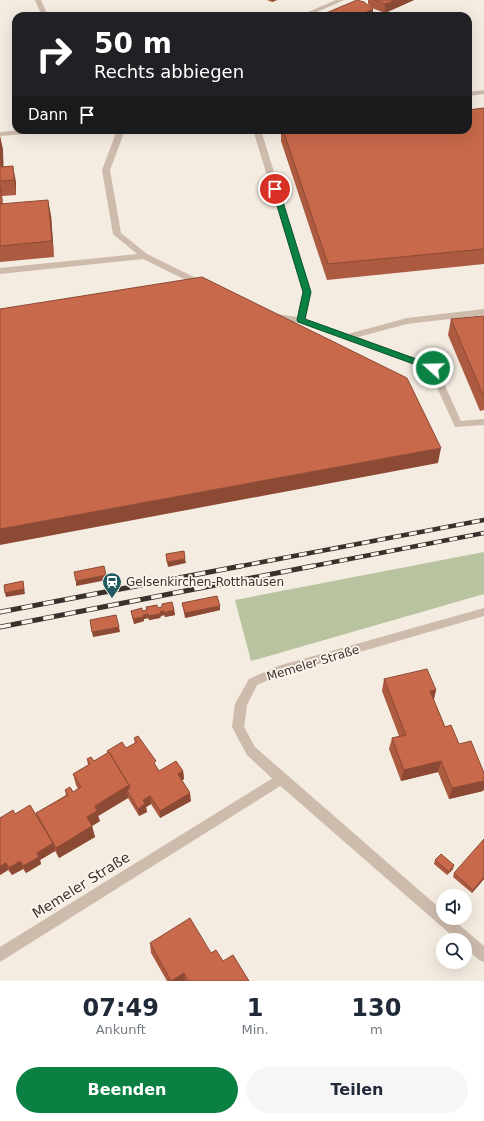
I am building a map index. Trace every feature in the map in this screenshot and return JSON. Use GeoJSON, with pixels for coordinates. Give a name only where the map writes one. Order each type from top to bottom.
{"type":"FeatureCollection","features":[{"type":"Feature","properties":{"kind":"street"},"geometry":{"type":"LineString","coordinates":[[38,0],[43,12]]}},
{"type":"Feature","properties":{"kind":"street"},"geometry":{"type":"LineString","coordinates":[[312,12],[341,0]]}},
{"type":"Feature","properties":{"kind":"street"},"geometry":{"type":"LineString","coordinates":[[472,94],[484,92]]}},
{"type":"Feature","properties":{"kind":"street"},"geometry":{"type":"LineString","coordinates":[[0,134],[12,133]]}},
{"type":"Feature","properties":{"kind":"street"},"geometry":{"type":"LineString","coordinates":[[120,134],[106,170],[117,234],[144,256],[208,287]]}},
{"type":"Feature","properties":{"kind":"street"},"geometry":{"type":"LineString","coordinates":[[258,134],[307,292],[301,320]]}},
{"type":"Feature","properties":{"kind":"street"},"geometry":{"type":"LineString","coordinates":[[0,271],[144,256]]}},
{"type":"Feature","properties":{"kind":"street"},"geometry":{"type":"LineString","coordinates":[[258,311],[266,315],[301,320],[433,368],[458,425],[484,422]]}},
{"type":"Feature","properties":{"kind":"street"},"geometry":{"type":"LineString","coordinates":[[348,337],[407,321],[484,312]]}},
{"type":"Feature","properties":{"kind":"street","name":"Memeler Straße"},"geometry":{"type":"LineString","coordinates":[[484,612],[278,671],[253,682],[241,704],[238,727],[251,751],[281,779],[484,955]]}},
{"type":"Feature","properties":{"kind":"street","name":"Memeler Straße"},"geometry":{"type":"LineString","coordinates":[[0,955],[281,779]]}},
{"type":"Feature","properties":{"kind":"green space"},"geometry":{"type":"Polygon","coordinates":[[[484,552],[484,594],[251,661],[235,600],[484,552]]]}},
{"type":"Feature","properties":{"kind":"building"},"geometry":{"type":"Polygon","coordinates":[[[357,0],[364,2],[373,9],[366,12],[328,12],[357,0]]]}},
{"type":"Feature","properties":{"kind":"building"},"geometry":{"type":"Polygon","coordinates":[[[375,0],[396,0],[385,4],[375,0]]]}},
{"type":"Feature","properties":{"kind":"building"},"geometry":{"type":"Polygon","coordinates":[[[484,108],[484,249],[328,264],[284,134],[472,134],[472,110],[484,108]]]}},
{"type":"Feature","properties":{"kind":"building"},"geometry":{"type":"Polygon","coordinates":[[[0,140],[1,167],[13,166],[14,180],[0,181],[0,140]]]}},
{"type":"Feature","properties":{"kind":"building"},"geometry":{"type":"Polygon","coordinates":[[[48,200],[52,241],[0,246],[0,204],[48,200]]]}},
{"type":"Feature","properties":{"kind":"building"},"geometry":{"type":"Polygon","coordinates":[[[202,277],[407,378],[441,448],[0,529],[0,309],[202,277]]]}},
{"type":"Feature","properties":{"kind":"building"},"geometry":{"type":"Polygon","coordinates":[[[484,316],[484,395],[483,395],[451,319],[484,316]]]}},
{"type":"Feature","properties":{"kind":"building"},"geometry":{"type":"Polygon","coordinates":[[[184,551],[185,559],[167,562],[166,554],[184,551]]]}},
{"type":"Feature","properties":{"kind":"building"},"geometry":{"type":"Polygon","coordinates":[[[104,566],[106,575],[76,581],[74,572],[104,566]]]}},
{"type":"Feature","properties":{"kind":"building"},"geometry":{"type":"Polygon","coordinates":[[[23,581],[24,589],[5,593],[4,585],[23,581]]]}},
{"type":"Feature","properties":{"kind":"building"},"geometry":{"type":"Polygon","coordinates":[[[217,596],[220,606],[185,613],[182,603],[217,596]]]}},
{"type":"Feature","properties":{"kind":"building"},"geometry":{"type":"Polygon","coordinates":[[[172,602],[174,610],[164,613],[164,611],[161,611],[160,614],[148,616],[148,614],[143,615],[144,617],[133,619],[131,611],[142,608],[142,611],[147,610],[146,607],[157,605],[158,608],[162,607],[162,604],[172,602]]]}},
{"type":"Feature","properties":{"kind":"building"},"geometry":{"type":"Polygon","coordinates":[[[116,615],[119,627],[92,632],[90,620],[116,615]]]}},
{"type":"Feature","properties":{"kind":"building"},"geometry":{"type":"Polygon","coordinates":[[[427,669],[436,690],[430,691],[445,727],[451,725],[459,744],[471,741],[484,773],[484,781],[452,788],[441,761],[404,770],[392,738],[406,735],[384,679],[427,669]]]}},
{"type":"Feature","properties":{"kind":"building"},"geometry":{"type":"Polygon","coordinates":[[[138,736],[156,761],[154,763],[159,771],[176,761],[183,771],[178,774],[190,793],[160,811],[150,796],[143,800],[145,804],[138,809],[127,790],[130,788],[129,785],[107,751],[122,742],[126,748],[137,742],[134,738],[138,736]]]}},
{"type":"Feature","properties":{"kind":"building"},"geometry":{"type":"Polygon","coordinates":[[[109,752],[129,785],[95,806],[97,811],[87,817],[92,826],[56,848],[36,813],[68,795],[65,790],[70,787],[73,792],[81,787],[73,774],[90,764],[87,759],[91,757],[94,761],[109,752]]]}},
{"type":"Feature","properties":{"kind":"building"},"geometry":{"type":"Polygon","coordinates":[[[30,805],[53,843],[37,853],[39,857],[23,866],[20,861],[9,868],[6,863],[0,866],[0,818],[13,810],[15,814],[30,805]]]}},
{"type":"Feature","properties":{"kind":"building"},"geometry":{"type":"Polygon","coordinates":[[[484,839],[484,877],[473,890],[454,873],[484,839]]]}},
{"type":"Feature","properties":{"kind":"building"},"geometry":{"type":"Polygon","coordinates":[[[441,854],[454,865],[449,872],[435,860],[441,854]]]}},
{"type":"Feature","properties":{"kind":"building"},"geometry":{"type":"Polygon","coordinates":[[[190,918],[211,953],[216,950],[223,961],[233,955],[249,981],[188,981],[184,973],[171,981],[150,943],[190,918]]]}},
{"type":"Feature","properties":{"kind":"railway"},"geometry":{"type":"LineString","coordinates":[[236,567],[484,520]]}},
{"type":"Feature","properties":{"kind":"railway"},"geometry":{"type":"LineString","coordinates":[[308,567],[484,533]]}},
{"type":"Feature","properties":{"kind":"railway"},"geometry":{"type":"LineString","coordinates":[[0,612],[241,566]]}},
{"type":"Feature","properties":{"kind":"railway"},"geometry":{"type":"LineString","coordinates":[[0,627],[313,566]]}},
{"type":"Feature","properties":{"kind":"place","name":"Gelsenkirchen-Rotthausen"},"geometry":{"type":"Point","coordinates":[112,599]}},
{"type":"Feature","properties":{"kind":"route"},"geometry":{"type":"LineString","coordinates":[[275,189],[307,292],[301,320],[433,368]]}}]}
